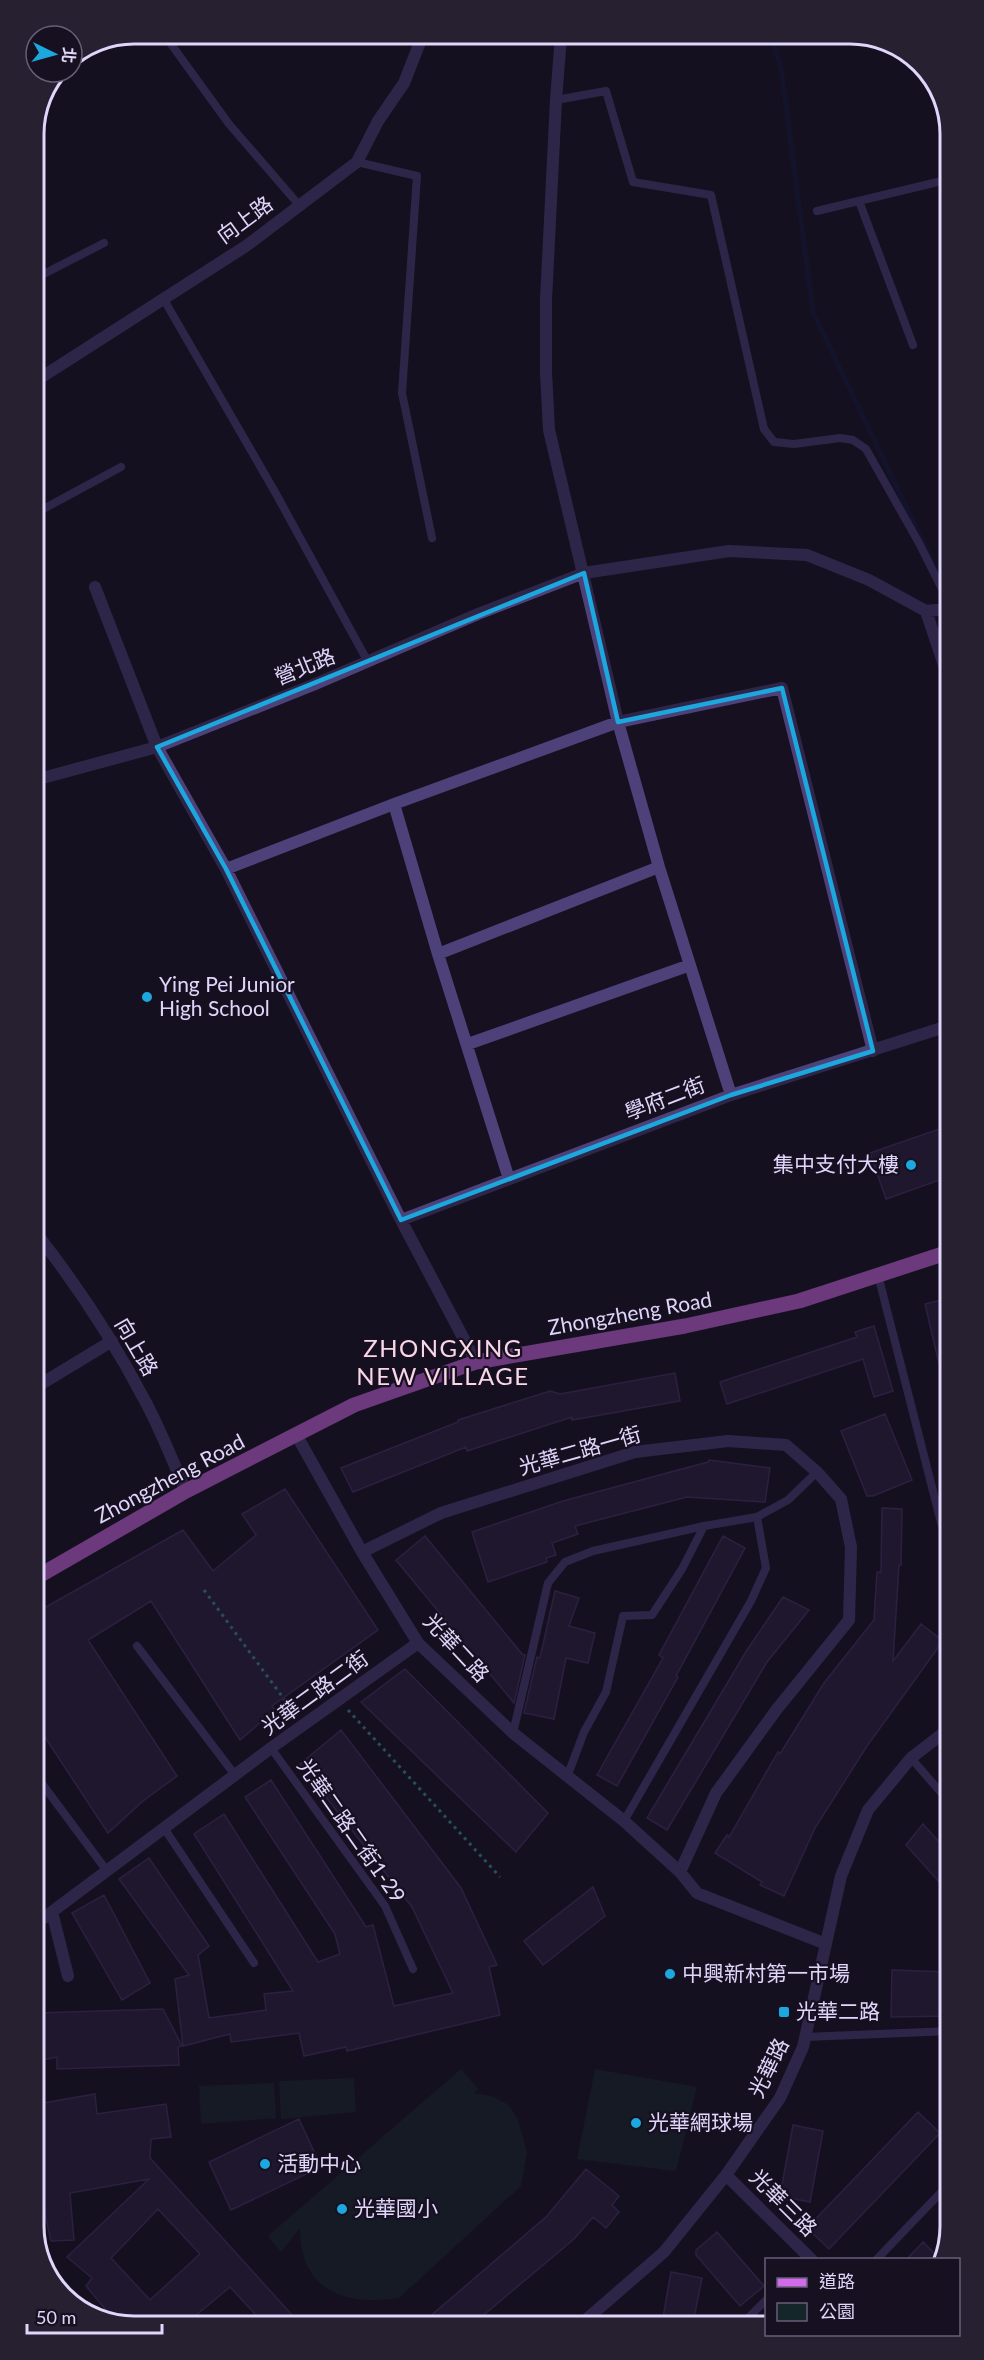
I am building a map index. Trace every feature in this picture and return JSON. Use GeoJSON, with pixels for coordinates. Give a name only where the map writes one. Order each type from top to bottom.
{"type":"FeatureCollection","features":[{"type":"Feature","properties":{"kind":"main road","name":"Zhongzheng Road"},"geometry":{"type":"LineString","coordinates":[[44,1573],[186,1491],[354,1405],[476,1362],[684,1326],[788,1304],[940,1255]]}},
{"type":"Feature","properties":{"kind":"street","name":"向上路"},"geometry":{"type":"LineString","coordinates":[[44,375],[246,246],[357,162],[378,121],[404,84],[419,44]]}},
{"type":"Feature","properties":{"kind":"street"},"geometry":{"type":"LineString","coordinates":[[560,44],[555,100],[546,300],[549,430],[618,722],[659,867],[731,1095]]}},
{"type":"Feature","properties":{"kind":"street","name":"營北路"},"geometry":{"type":"LineString","coordinates":[[44,776],[157,747],[368,662],[478,614],[584,573],[729,551],[807,555],[869,580],[926,611]]}},
{"type":"Feature","properties":{"kind":"street"},"geometry":{"type":"LineString","coordinates":[[95,587],[157,747],[226,869],[400,1220],[476,1362]]}},
{"type":"Feature","properties":{"kind":"street"},"geometry":{"type":"LineString","coordinates":[[940,610],[926,611],[940,653]]}},
{"type":"Feature","properties":{"kind":"street"},"geometry":{"type":"LineString","coordinates":[[226,869],[394,804],[618,722],[782,688],[873,1051]]}},
{"type":"Feature","properties":{"kind":"street"},"geometry":{"type":"LineString","coordinates":[[394,804],[438,954],[509,1179]]}},
{"type":"Feature","properties":{"kind":"street"},"geometry":{"type":"LineString","coordinates":[[438,954],[659,867]]}},
{"type":"Feature","properties":{"kind":"street"},"geometry":{"type":"LineString","coordinates":[[468,1044],[690,965]]}},
{"type":"Feature","properties":{"kind":"street","name":"學府二街"},"geometry":{"type":"LineString","coordinates":[[400,1220],[731,1095],[940,1029]]}},
{"type":"Feature","properties":{"kind":"street","name":"向上路"},"geometry":{"type":"LineString","coordinates":[[44,1243],[67,1272],[112,1341],[145,1401],[186,1491]]}},
{"type":"Feature","properties":{"kind":"street"},"geometry":{"type":"LineString","coordinates":[[44,1382],[112,1341]]}},
{"type":"Feature","properties":{"kind":"street","name":"光華二路"},"geometry":{"type":"LineString","coordinates":[[297,1436],[362,1552],[418,1643],[513,1733],[624,1821],[680,1872],[696,1893],[826,1944]]}},
{"type":"Feature","properties":{"kind":"street","name":"光華二路一街"},"geometry":{"type":"LineString","coordinates":[[362,1552],[441,1513],[635,1452],[728,1441],[786,1445],[817,1472],[840,1499],[845,1518],[851,1548],[849,1620],[777,1709],[716,1793],[680,1872]]}},
{"type":"Feature","properties":{"kind":"street","name":"光華二路二街"},"geometry":{"type":"LineString","coordinates":[[44,1918],[271,1748],[418,1643]]}},
{"type":"Feature","properties":{"kind":"street","name":"光華路"},"geometry":{"type":"LineString","coordinates":[[590,2316],[664,2252],[726,2175],[780,2098],[803,2048],[841,1876],[868,1810],[911,1758],[940,1736]]}},
{"type":"Feature","properties":{"kind":"street"},"geometry":{"type":"LineString","coordinates":[[52,1912],[69,1976]]}},
{"type":"Feature","properties":{"kind":"street","name":"光華三路"},"geometry":{"type":"LineString","coordinates":[[726,2175],[809,2258]]}},
{"type":"Feature","properties":{"kind":"lane"},"geometry":{"type":"LineString","coordinates":[[171,44],[229,124],[300,205]]}},
{"type":"Feature","properties":{"kind":"lane"},"geometry":{"type":"LineString","coordinates":[[555,100],[606,91],[633,182],[711,195],[764,429],[774,442],[794,444],[840,438],[853,440],[866,449],[940,585]]}},
{"type":"Feature","properties":{"kind":"lane"},"geometry":{"type":"LineString","coordinates":[[357,162],[417,176],[402,393],[432,538]]}},
{"type":"Feature","properties":{"kind":"lane"},"geometry":{"type":"LineString","coordinates":[[817,211],[940,181]]}},
{"type":"Feature","properties":{"kind":"lane"},"geometry":{"type":"LineString","coordinates":[[859,201],[913,345]]}},
{"type":"Feature","properties":{"kind":"lane"},"geometry":{"type":"LineString","coordinates":[[44,274],[104,243]]}},
{"type":"Feature","properties":{"kind":"lane"},"geometry":{"type":"LineString","coordinates":[[163,298],[275,492],[368,662]]}},
{"type":"Feature","properties":{"kind":"lane"},"geometry":{"type":"LineString","coordinates":[[44,509],[121,467]]}},
{"type":"Feature","properties":{"kind":"lane"},"geometry":{"type":"LineString","coordinates":[[878,1275],[940,1519]]}},
{"type":"Feature","properties":{"kind":"lane"},"geometry":{"type":"LineString","coordinates":[[513,1733],[548,1583],[565,1562],[593,1551],[704,1526],[757,1517],[788,1500],[817,1472]]}},
{"type":"Feature","properties":{"kind":"lane"},"geometry":{"type":"LineString","coordinates":[[624,1821],[751,1601],[766,1568],[757,1517]]}},
{"type":"Feature","properties":{"kind":"lane"},"geometry":{"type":"LineString","coordinates":[[567,1777],[584,1732],[606,1692],[623,1616],[652,1615],[682,1569],[704,1526]]}},
{"type":"Feature","properties":{"kind":"lane"},"geometry":{"type":"LineString","coordinates":[[136,1646],[236,1775]]}},
{"type":"Feature","properties":{"kind":"lane","name":"光華二路二街1-29"},"geometry":{"type":"LineString","coordinates":[[271,1748],[386,1906],[413,1969]]}},
{"type":"Feature","properties":{"kind":"lane"},"geometry":{"type":"LineString","coordinates":[[911,1758],[940,1791]]}},
{"type":"Feature","properties":{"kind":"lane"},"geometry":{"type":"LineString","coordinates":[[44,1786],[107,1871]]}},
{"type":"Feature","properties":{"kind":"lane"},"geometry":{"type":"LineString","coordinates":[[164,1828],[254,1964]]}},
{"type":"Feature","properties":{"kind":"lane"},"geometry":{"type":"LineString","coordinates":[[805,2037],[940,2031]]}},
{"type":"Feature","properties":{"kind":"lane"},"geometry":{"type":"LineString","coordinates":[[877,2258],[940,2193]]}},
{"type":"Feature","properties":{"kind":"lane"},"geometry":{"type":"LineString","coordinates":[[750,2316],[765,2301]]}},
{"type":"Feature","properties":{"kind":"path"},"geometry":{"type":"LineString","coordinates":[[204,1590],[304,1725]]}},
{"type":"Feature","properties":{"kind":"path"},"geometry":{"type":"LineString","coordinates":[[339,1700],[500,1877]]}},
{"type":"Feature","properties":{"kind":"highlighted area"},"geometry":{"type":"Polygon","coordinates":[[[584,573],[618,722],[782,688],[873,1051],[731,1095],[401,1220],[226,869],[157,747],[584,573]]]}},
{"type":"Feature","properties":{"kind":"green space"},"geometry":{"type":"Polygon","coordinates":[[[461,2069],[478,2089],[474,2093],[491,2096],[509,2105],[518,2120],[527,2152],[521,2186],[399,2298],[360,2299],[329,2290],[317,2280],[308,2267],[302,2249],[300,2228],[281,2252],[268,2236],[461,2069]]]}},
{"type":"Feature","properties":{"kind":"green space","name":"光華網球場"},"geometry":{"type":"Polygon","coordinates":[[[595,2069],[697,2087],[676,2171],[577,2159],[595,2069]]]}},
{"type":"Feature","properties":{"kind":"green space"},"geometry":{"type":"Polygon","coordinates":[[[354,2078],[356,2112],[281,2119],[279,2081],[354,2078]]]}},
{"type":"Feature","properties":{"kind":"green space"},"geometry":{"type":"Polygon","coordinates":[[[274,2083],[276,2118],[201,2124],[199,2086],[274,2083]]]}},
{"type":"Feature","properties":{"kind":"building","name":"集中支付大樓"},"geometry":{"type":"Polygon","coordinates":[[[940,1129],[940,1180],[886,1199],[870,1153],[940,1129]]]}},
{"type":"Feature","properties":{"kind":"building"},"geometry":{"type":"Polygon","coordinates":[[[940,1300],[940,1368],[925,1304],[940,1300]]]}},
{"type":"Feature","properties":{"kind":"building"},"geometry":{"type":"Polygon","coordinates":[[[874,1326],[893,1391],[874,1397],[863,1359],[727,1404],[720,1382],[857,1337],[855,1332],[874,1326]]]}},
{"type":"Feature","properties":{"kind":"building"},"geometry":{"type":"Polygon","coordinates":[[[675,1373],[680,1401],[572,1420],[572,1417],[467,1451],[466,1447],[353,1492],[341,1468],[458,1422],[458,1420],[550,1391],[560,1394],[675,1373]]]}},
{"type":"Feature","properties":{"kind":"building"},"geometry":{"type":"Polygon","coordinates":[[[885,1414],[912,1480],[873,1496],[867,1496],[841,1431],[885,1414]]]}},
{"type":"Feature","properties":{"kind":"building"},"geometry":{"type":"Polygon","coordinates":[[[709,1460],[770,1468],[765,1502],[687,1497],[575,1526],[578,1534],[552,1543],[556,1555],[546,1558],[547,1562],[488,1582],[472,1532],[563,1501],[709,1460]]]}},
{"type":"Feature","properties":{"kind":"building"},"geometry":{"type":"Polygon","coordinates":[[[285,1489],[378,1630],[272,1706],[275,1710],[240,1740],[151,1601],[88,1640],[177,1776],[143,1801],[108,1833],[44,1736],[44,1608],[183,1530],[213,1571],[256,1535],[242,1514],[285,1489]]]}},
{"type":"Feature","properties":{"kind":"building"},"geometry":{"type":"Polygon","coordinates":[[[882,1508],[902,1509],[901,1565],[899,1565],[893,1661],[921,1624],[940,1639],[940,1645],[867,1746],[815,1828],[784,1896],[760,1885],[762,1882],[715,1853],[727,1835],[729,1837],[778,1752],[780,1754],[824,1683],[874,1620],[877,1572],[881,1572],[882,1508]]]}},
{"type":"Feature","properties":{"kind":"building"},"geometry":{"type":"Polygon","coordinates":[[[425,1536],[525,1655],[514,1703],[396,1560],[425,1536]]]}},
{"type":"Feature","properties":{"kind":"building"},"geometry":{"type":"Polygon","coordinates":[[[723,1536],[745,1548],[676,1676],[678,1677],[617,1786],[597,1775],[663,1658],[659,1655],[723,1536]]]}},
{"type":"Feature","properties":{"kind":"building"},"geometry":{"type":"Polygon","coordinates":[[[555,1591],[579,1598],[569,1626],[595,1633],[588,1663],[566,1658],[554,1719],[524,1713],[537,1657],[540,1658],[555,1591]]]}},
{"type":"Feature","properties":{"kind":"building"},"geometry":{"type":"Polygon","coordinates":[[[783,1597],[809,1610],[767,1662],[667,1830],[647,1818],[747,1650],[783,1597]]]}},
{"type":"Feature","properties":{"kind":"building"},"geometry":{"type":"Polygon","coordinates":[[[405,1669],[548,1813],[516,1852],[361,1702],[405,1669]]]}},
{"type":"Feature","properties":{"kind":"building"},"geometry":{"type":"Polygon","coordinates":[[[341,1730],[461,1888],[497,1965],[489,1967],[500,2015],[347,2051],[346,2047],[304,2056],[299,2033],[231,2042],[230,2034],[183,2046],[175,1979],[189,1975],[119,1879],[149,1858],[209,1946],[198,1955],[209,2018],[266,2010],[264,1994],[293,1991],[194,1834],[224,1814],[318,1962],[340,1954],[335,1934],[245,1797],[271,1780],[366,1927],[373,1925],[394,2006],[453,1993],[412,1907],[300,1764],[341,1730]]]}},
{"type":"Feature","properties":{"kind":"building"},"geometry":{"type":"Polygon","coordinates":[[[923,1824],[940,1843],[940,1883],[906,1845],[923,1824]]]}},
{"type":"Feature","properties":{"kind":"building"},"geometry":{"type":"Polygon","coordinates":[[[593,1887],[605,1916],[543,1965],[524,1941],[593,1887]]]}},
{"type":"Feature","properties":{"kind":"building"},"geometry":{"type":"Polygon","coordinates":[[[104,1895],[150,1983],[122,2000],[72,1913],[104,1895]]]}},
{"type":"Feature","properties":{"kind":"building"},"geometry":{"type":"Polygon","coordinates":[[[892,1970],[940,1972],[940,2016],[891,2017],[892,1970]]]}},
{"type":"Feature","properties":{"kind":"building"},"geometry":{"type":"Polygon","coordinates":[[[163,2009],[182,2046],[178,2047],[179,2065],[57,2069],[57,2057],[44,2060],[44,2013],[163,2009]]]}},
{"type":"Feature","properties":{"kind":"building"},"geometry":{"type":"Polygon","coordinates":[[[95,2094],[97,2114],[166,2104],[171,2137],[151,2139],[150,2158],[293,2316],[257,2316],[230,2287],[195,2316],[127,2316],[109,2313],[86,2286],[92,2278],[67,2257],[149,2179],[70,2193],[74,2240],[51,2241],[44,2210],[44,2103],[95,2094]],[[158,2209],[111,2258],[150,2300],[200,2254],[158,2209]]]}},
{"type":"Feature","properties":{"kind":"building"},"geometry":{"type":"Polygon","coordinates":[[[918,2112],[940,2133],[829,2249],[807,2228],[918,2112]]]}},
{"type":"Feature","properties":{"kind":"building","name":"活動中心"},"geometry":{"type":"Polygon","coordinates":[[[299,2119],[321,2167],[231,2210],[209,2162],[299,2119]]]}},
{"type":"Feature","properties":{"kind":"building"},"geometry":{"type":"Polygon","coordinates":[[[793,2125],[823,2131],[810,2202],[780,2196],[793,2125]]]}},
{"type":"Feature","properties":{"kind":"building"},"geometry":{"type":"Polygon","coordinates":[[[586,2169],[619,2196],[612,2205],[619,2212],[606,2228],[593,2217],[574,2239],[483,2316],[430,2316],[547,2216],[586,2169]]]}},
{"type":"Feature","properties":{"kind":"building"},"geometry":{"type":"Polygon","coordinates":[[[717,2232],[764,2286],[740,2306],[696,2255],[696,2250],[717,2232]]]}},
{"type":"Feature","properties":{"kind":"building"},"geometry":{"type":"Polygon","coordinates":[[[923,2242],[935,2254],[934,2258],[908,2258],[923,2242]]]}},
{"type":"Feature","properties":{"kind":"building"},"geometry":{"type":"Polygon","coordinates":[[[671,2272],[702,2278],[694,2316],[663,2316],[671,2272]]]}},
{"type":"Feature","properties":{"kind":"waterway"},"geometry":{"type":"LineString","coordinates":[[774,44],[781,68],[813,312],[940,578]]}},
{"type":"Feature","properties":{"kind":"place","name":"Ying Pei Junior High School"},"geometry":{"type":"Point","coordinates":[147,997]}},
{"type":"Feature","properties":{"kind":"place","name":"集中支付大樓"},"geometry":{"type":"Point","coordinates":[911,1165]}},
{"type":"Feature","properties":{"kind":"place","name":"中興新村第一市場"},"geometry":{"type":"Point","coordinates":[670,1974]}},
{"type":"Feature","properties":{"kind":"place","name":"光華二路"},"geometry":{"type":"Point","coordinates":[784,2012]}},
{"type":"Feature","properties":{"kind":"place","name":"光華網球場"},"geometry":{"type":"Point","coordinates":[636,2123]}},
{"type":"Feature","properties":{"kind":"place","name":"活動中心"},"geometry":{"type":"Point","coordinates":[265,2164]}},
{"type":"Feature","properties":{"kind":"place","name":"光華國小"},"geometry":{"type":"Point","coordinates":[342,2209]}},
{"type":"Feature","properties":{"kind":"district","name":"ZHONGXING NEW VILLAGE"},"geometry":{"type":"Point","coordinates":[443,1363]}}]}
